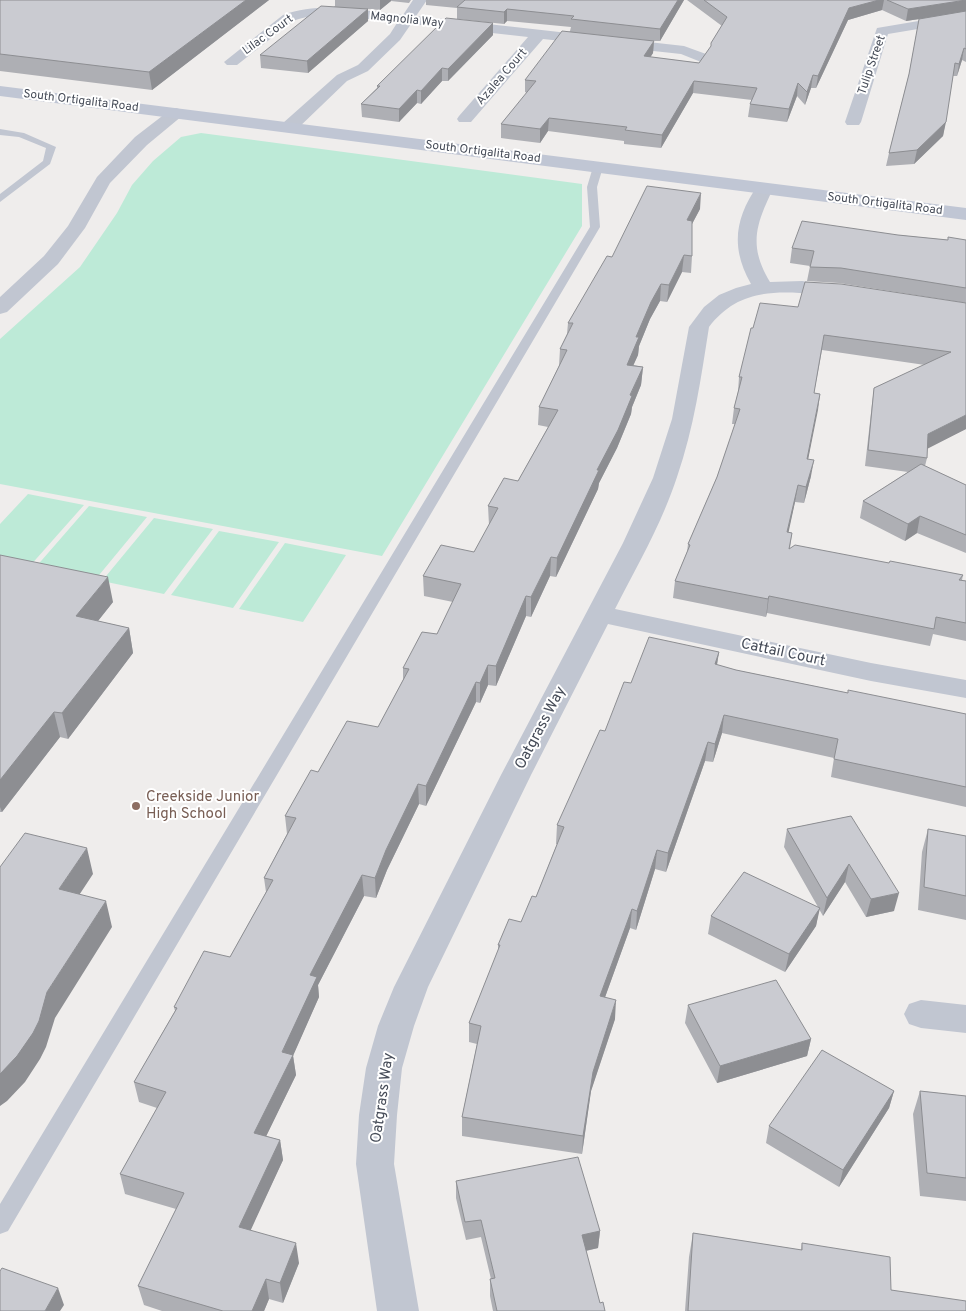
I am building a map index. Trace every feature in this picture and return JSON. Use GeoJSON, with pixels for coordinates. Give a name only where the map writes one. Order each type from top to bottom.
{"type":"FeatureCollection","features":[{"type":"Feature","properties":{"kind":"street"},"geometry":{"type":"LineString","coordinates":[[289,127],[342,78],[363,68],[395,37],[420,0]]}},
{"type":"Feature","properties":{"kind":"street"},"geometry":{"type":"LineString","coordinates":[[948,4],[966,15]]}},
{"type":"Feature","properties":{"kind":"street","name":"Magnolia Way"},"geometry":{"type":"LineString","coordinates":[[306,13],[328,11],[684,50],[701,57]]}},
{"type":"Feature","properties":{"kind":"street","name":"Lilac Court"},"geometry":{"type":"LineString","coordinates":[[232,62],[288,18],[306,13]]}},
{"type":"Feature","properties":{"kind":"street","name":"Tulip Street"},"geometry":{"type":"LineString","coordinates":[[853,122],[882,31],[966,15]]}},
{"type":"Feature","properties":{"kind":"street","name":"Azalea Court"},"geometry":{"type":"LineString","coordinates":[[465,119],[539,34]]}},
{"type":"Feature","properties":{"kind":"street"},"geometry":{"type":"LineString","coordinates":[[309,130],[359,82],[363,68]]}},
{"type":"Feature","properties":{"kind":"street","name":"South Ortigalita Road"},"geometry":{"type":"LineString","coordinates":[[0,91],[966,214]]}},
{"type":"Feature","properties":{"kind":"street"},"geometry":{"type":"LineString","coordinates":[[0,308],[51,260],[76,228],[103,181],[141,141],[176,114]]}},
{"type":"Feature","properties":{"kind":"street"},"geometry":{"type":"LineString","coordinates":[[763,287],[751,270],[746,242],[749,218],[764,189]]}},
{"type":"Feature","properties":{"kind":"street","name":"Oatgrass Way"},"geometry":{"type":"LineString","coordinates":[[398,1311],[375,1164],[378,1115],[384,1068],[396,1026],[411,987],[516,775],[601,614],[665,478],[683,419],[699,327],[706,315],[716,305],[737,294],[763,287],[818,288],[862,293]]}},
{"type":"Feature","properties":{"kind":"street","name":"Cattail Court"},"geometry":{"type":"LineString","coordinates":[[601,614],[871,672],[966,689]]}},
{"type":"Feature","properties":{"kind":"street"},"geometry":{"type":"LineString","coordinates":[[922,1014],[966,1019]]}},
{"type":"Feature","properties":{"kind":"lane"},"geometry":{"type":"LineString","coordinates":[[0,132],[21,135],[51,146],[47,162],[0,199]]}},
{"type":"Feature","properties":{"kind":"lane"},"geometry":{"type":"LineString","coordinates":[[0,1224],[595,227],[592,187],[598,167]]}},
{"type":"Feature","properties":{"kind":"green space"},"geometry":{"type":"Polygon","coordinates":[[[201,133],[582,184],[582,226],[382,556],[0,484],[0,339],[80,267],[117,213],[132,185],[153,161],[181,137],[201,133]]]}},
{"type":"Feature","properties":{"kind":"green space"},"geometry":{"type":"Polygon","coordinates":[[[28,494],[84,505],[29,567],[0,561],[0,524],[28,494]]]}},
{"type":"Feature","properties":{"kind":"green space"},"geometry":{"type":"Polygon","coordinates":[[[89,506],[147,517],[95,580],[35,568],[89,506]]]}},
{"type":"Feature","properties":{"kind":"green space"},"geometry":{"type":"Polygon","coordinates":[[[154,518],[213,529],[164,594],[102,581],[154,518]]]}},
{"type":"Feature","properties":{"kind":"green space"},"geometry":{"type":"Polygon","coordinates":[[[219,531],[279,542],[233,608],[171,595],[219,531]]]}},
{"type":"Feature","properties":{"kind":"green space"},"geometry":{"type":"Polygon","coordinates":[[[285,543],[346,555],[303,622],[239,609],[285,543]]]}},
{"type":"Feature","properties":{"kind":"building"},"geometry":{"type":"Polygon","coordinates":[[[0,0],[246,0],[149,72],[0,54],[0,0]]]}},
{"type":"Feature","properties":{"kind":"building"},"geometry":{"type":"Polygon","coordinates":[[[465,0],[678,0],[660,29],[571,19],[574,16],[507,9],[504,12],[457,7],[465,0]]]}},
{"type":"Feature","properties":{"kind":"building"},"geometry":{"type":"Polygon","coordinates":[[[704,0],[879,0],[849,8],[818,76],[813,75],[807,92],[798,83],[789,109],[750,104],[757,88],[694,81],[662,135],[625,130],[627,127],[549,118],[540,129],[501,124],[536,81],[525,80],[562,31],[654,41],[644,56],[699,63],[727,17],[704,0]]]}},
{"type":"Feature","properties":{"kind":"building"},"geometry":{"type":"Polygon","coordinates":[[[887,0],[966,0],[908,9],[887,0]]]}},
{"type":"Feature","properties":{"kind":"building"},"geometry":{"type":"Polygon","coordinates":[[[321,6],[368,9],[307,61],[260,55],[321,6]]]}},
{"type":"Feature","properties":{"kind":"building"},"geometry":{"type":"Polygon","coordinates":[[[966,11],[966,49],[964,48],[959,64],[955,63],[946,122],[917,150],[889,153],[909,74],[919,19],[966,11]]]}},
{"type":"Feature","properties":{"kind":"building"},"geometry":{"type":"Polygon","coordinates":[[[446,18],[493,23],[448,69],[442,68],[421,91],[417,90],[399,109],[361,104],[380,86],[377,86],[446,18]]]}},
{"type":"Feature","properties":{"kind":"building"},"geometry":{"type":"Polygon","coordinates":[[[647,186],[701,193],[687,220],[692,221],[692,256],[684,255],[669,285],[661,284],[651,302],[636,337],[639,337],[627,365],[643,367],[630,395],[632,396],[618,430],[597,470],[599,470],[557,558],[551,557],[531,597],[526,596],[496,666],[488,665],[480,683],[476,682],[426,786],[418,784],[386,850],[375,878],[362,875],[310,975],[317,977],[282,1052],[293,1055],[254,1133],[280,1140],[239,1227],[296,1243],[280,1283],[266,1279],[252,1311],[223,1311],[138,1286],[184,1193],[120,1174],[166,1092],[134,1082],[177,1008],[174,1007],[204,951],[230,957],[273,880],[264,878],[296,818],[285,816],[311,770],[318,772],[347,721],[378,727],[409,669],[403,668],[422,632],[437,634],[461,584],[423,576],[441,545],[474,552],[498,508],[488,506],[504,478],[518,481],[558,410],[539,407],[567,350],[560,349],[573,323],[568,323],[607,256],[612,257],[647,186]]]}},
{"type":"Feature","properties":{"kind":"building"},"geometry":{"type":"Polygon","coordinates":[[[802,221],[898,235],[948,240],[948,237],[966,240],[966,288],[841,268],[810,267],[814,251],[792,248],[802,221]]]}},
{"type":"Feature","properties":{"kind":"building"},"geometry":{"type":"Polygon","coordinates":[[[805,282],[841,284],[966,303],[966,415],[928,434],[927,458],[868,450],[874,388],[951,352],[824,335],[814,393],[820,394],[807,459],[814,460],[806,487],[798,485],[787,532],[792,533],[789,549],[795,545],[963,575],[959,580],[966,581],[966,623],[936,617],[934,629],[769,596],[768,599],[675,581],[690,545],[688,544],[717,477],[740,409],[734,408],[742,377],[739,377],[751,328],[753,328],[760,303],[798,307],[805,282]]]}},
{"type":"Feature","properties":{"kind":"building"},"geometry":{"type":"Polygon","coordinates":[[[921,464],[966,485],[966,535],[920,516],[908,524],[863,501],[921,464]]]}},
{"type":"Feature","properties":{"kind":"building"},"geometry":{"type":"Polygon","coordinates":[[[0,555],[108,577],[76,616],[129,628],[62,713],[54,712],[0,780],[0,555]]]}},
{"type":"Feature","properties":{"kind":"building"},"geometry":{"type":"Polygon","coordinates":[[[649,637],[719,652],[715,664],[736,670],[848,693],[848,690],[966,714],[966,787],[834,759],[838,739],[724,715],[715,744],[708,742],[668,853],[657,850],[637,911],[632,909],[600,996],[616,1000],[593,1072],[583,1136],[462,1117],[481,1026],[469,1023],[500,945],[498,945],[509,919],[521,922],[532,896],[536,897],[564,827],[557,825],[600,730],[605,731],[624,682],[631,683],[649,637]]]}},
{"type":"Feature","properties":{"kind":"building"},"geometry":{"type":"Polygon","coordinates":[[[851,816],[899,893],[871,899],[849,864],[827,898],[787,829],[851,816]]]}},
{"type":"Feature","properties":{"kind":"building"},"geometry":{"type":"Polygon","coordinates":[[[928,829],[966,836],[966,896],[924,887],[928,829]]]}},
{"type":"Feature","properties":{"kind":"building"},"geometry":{"type":"Polygon","coordinates":[[[25,833],[87,848],[59,889],[106,901],[47,992],[39,1021],[33,1033],[17,1056],[0,1074],[0,867],[25,833]]]}},
{"type":"Feature","properties":{"kind":"building"},"geometry":{"type":"Polygon","coordinates":[[[744,872],[820,908],[789,954],[711,916],[744,872]]]}},
{"type":"Feature","properties":{"kind":"building"},"geometry":{"type":"Polygon","coordinates":[[[776,980],[811,1039],[720,1066],[688,1005],[776,980]]]}},
{"type":"Feature","properties":{"kind":"building"},"geometry":{"type":"Polygon","coordinates":[[[822,1050],[894,1091],[843,1170],[769,1126],[822,1050]]]}},
{"type":"Feature","properties":{"kind":"building"},"geometry":{"type":"Polygon","coordinates":[[[920,1091],[966,1096],[966,1178],[927,1173],[920,1091]]]}},
{"type":"Feature","properties":{"kind":"building"},"geometry":{"type":"Polygon","coordinates":[[[578,1157],[600,1231],[582,1235],[600,1303],[603,1302],[605,1311],[497,1311],[490,1279],[495,1278],[481,1220],[465,1222],[456,1181],[578,1157]]]}},
{"type":"Feature","properties":{"kind":"building"},"geometry":{"type":"Polygon","coordinates":[[[693,1233],[802,1250],[802,1243],[890,1257],[891,1290],[966,1301],[966,1311],[688,1311],[693,1233]]]}},
{"type":"Feature","properties":{"kind":"building"},"geometry":{"type":"Polygon","coordinates":[[[2,1268],[58,1288],[45,1311],[0,1311],[0,1271],[2,1268]]]}},
{"type":"Feature","properties":{"kind":"place","name":"Creekside Junior High School"},"geometry":{"type":"Point","coordinates":[136,806]}}]}
